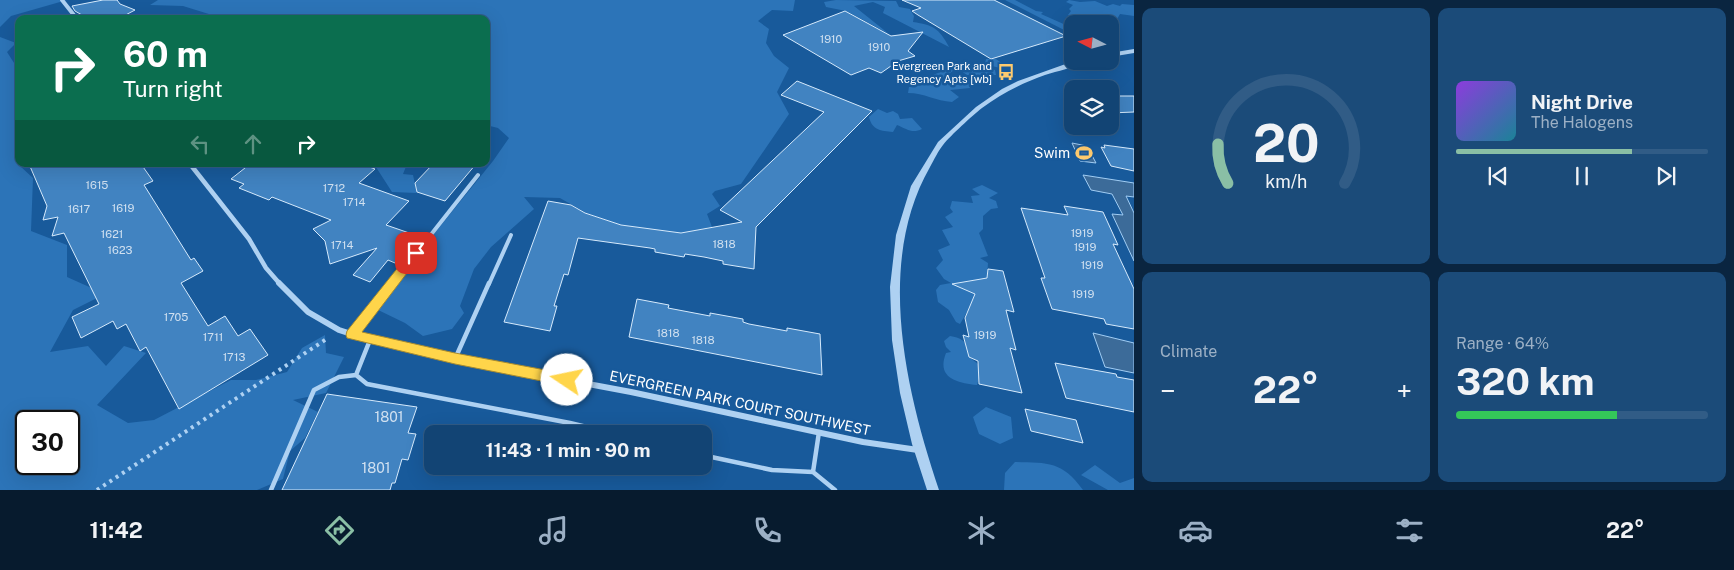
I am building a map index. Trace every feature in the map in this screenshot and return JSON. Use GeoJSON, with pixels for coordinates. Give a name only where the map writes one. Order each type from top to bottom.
{"type":"FeatureCollection","features":[{"type":"Feature","properties":{"kind":"street"},"geometry":{"type":"LineString","coordinates":[[62,0],[74,15]]}},
{"type":"Feature","properties":{"kind":"street"},"geometry":{"type":"LineString","coordinates":[[1119,54],[1134,51]]}},
{"type":"Feature","properties":{"kind":"street"},"geometry":{"type":"LineString","coordinates":[[933,490],[918,450],[905,394],[897,336],[895,278],[901,226],[913,191],[927,162],[951,132],[977,109],[1019,83],[1064,67]]}},
{"type":"Feature","properties":{"kind":"street","name":"EVERGREEN PARK COURT SOUTHWEST"},"geometry":{"type":"LineString","coordinates":[[192,167],[249,239],[266,268],[291,297],[308,312],[339,330],[370,340],[455,358],[631,392],[819,432],[918,450]]}},
{"type":"Feature","properties":{"kind":"lane"},"geometry":{"type":"LineString","coordinates":[[352,335],[478,175]]}},
{"type":"Feature","properties":{"kind":"lane"},"geometry":{"type":"LineString","coordinates":[[455,358],[511,235]]}},
{"type":"Feature","properties":{"kind":"lane"},"geometry":{"type":"LineString","coordinates":[[356,375],[370,340]]}},
{"type":"Feature","properties":{"kind":"lane"},"geometry":{"type":"LineString","coordinates":[[271,490],[314,390],[339,377],[356,375],[367,384],[582,425]]}},
{"type":"Feature","properties":{"kind":"lane"},"geometry":{"type":"LineString","coordinates":[[813,472],[819,432]]}},
{"type":"Feature","properties":{"kind":"lane"},"geometry":{"type":"LineString","coordinates":[[712,457],[798,473],[813,472],[836,490]]}},
{"type":"Feature","properties":{"kind":"path"},"geometry":{"type":"LineString","coordinates":[[97,490],[339,330]]}},
{"type":"Feature","properties":{"kind":"shaded area"},"geometry":{"type":"Polygon","coordinates":[[[0,0],[67,0],[11,16],[0,27],[0,0]]]}},
{"type":"Feature","properties":{"kind":"shaded area"},"geometry":{"type":"Polygon","coordinates":[[[158,0],[795,0],[793,11],[772,10],[758,21],[769,29],[766,43],[774,56],[789,68],[777,92],[789,114],[741,184],[715,191],[712,194],[720,206],[707,214],[712,227],[681,233],[621,225],[586,213],[560,198],[524,197],[534,209],[491,247],[474,269],[460,306],[464,313],[452,329],[423,336],[405,323],[374,308],[490,167],[509,138],[498,128],[490,126],[490,15],[212,15],[183,6],[150,5],[158,0]]]}},
{"type":"Feature","properties":{"kind":"shaded area"},"geometry":{"type":"Polygon","coordinates":[[[836,0],[896,1],[899,7],[910,9],[914,16],[913,22],[935,28],[949,47],[883,13],[885,7],[873,2],[854,6],[889,34],[846,11],[826,7],[824,2],[836,0]]]}},
{"type":"Feature","properties":{"kind":"shaded area"},"geometry":{"type":"Polygon","coordinates":[[[1005,0],[1015,0],[1036,11],[1043,12],[1041,14],[1064,24],[1064,30],[1005,0]]]}},
{"type":"Feature","properties":{"kind":"shaded area"},"geometry":{"type":"Polygon","coordinates":[[[1069,0],[1080,2],[1095,1],[1107,6],[1113,4],[1120,6],[1122,4],[1134,5],[1134,16],[1120,14],[1119,16],[1068,15],[1071,11],[1069,9],[1073,5],[1066,2],[1069,0]]]}},
{"type":"Feature","properties":{"kind":"shaded area"},"geometry":{"type":"Polygon","coordinates":[[[0,37],[15,43],[7,52],[15,64],[15,167],[21,167],[33,178],[31,231],[67,245],[67,277],[105,294],[73,310],[50,352],[88,346],[106,366],[124,346],[146,353],[97,405],[128,423],[154,420],[231,380],[256,380],[287,372],[302,348],[325,335],[326,353],[344,357],[326,393],[293,400],[318,412],[305,438],[290,451],[283,479],[257,490],[0,490],[0,37]]]}},
{"type":"Feature","properties":{"kind":"shaded area"},"geometry":{"type":"Polygon","coordinates":[[[986,59],[996,59],[1003,64],[1000,68],[988,65],[988,68],[995,70],[996,75],[967,75],[957,68],[940,80],[946,82],[968,82],[970,88],[950,90],[959,97],[952,102],[908,93],[909,87],[930,84],[927,78],[942,71],[933,65],[959,64],[963,71],[965,67],[976,66],[978,62],[985,64],[986,59]]]}},
{"type":"Feature","properties":{"kind":"shaded area"},"geometry":{"type":"Polygon","coordinates":[[[878,109],[887,113],[893,111],[898,114],[900,119],[912,118],[922,129],[912,131],[897,125],[893,132],[878,129],[872,125],[869,117],[878,109]]]}},
{"type":"Feature","properties":{"kind":"shaded area","name":"Swim"},"geometry":{"type":"Polygon","coordinates":[[[1072,143],[1087,146],[1096,163],[1080,161],[1072,143]]]}},
{"type":"Feature","properties":{"kind":"shaded area"},"geometry":{"type":"Polygon","coordinates":[[[376,167],[406,167],[403,174],[413,175],[417,193],[392,192],[376,167]]]}},
{"type":"Feature","properties":{"kind":"shaded area"},"geometry":{"type":"Polygon","coordinates":[[[1083,175],[1134,183],[1134,197],[1126,196],[1134,213],[1134,261],[1112,214],[1123,215],[1112,194],[1091,190],[1083,175]]]}},
{"type":"Feature","properties":{"kind":"shaded area"},"geometry":{"type":"Polygon","coordinates":[[[982,185],[998,193],[989,198],[996,201],[998,208],[991,209],[983,216],[983,229],[979,233],[988,256],[980,258],[988,263],[987,278],[960,324],[956,322],[949,310],[938,302],[936,290],[940,285],[951,283],[944,279],[936,268],[943,260],[938,250],[950,245],[942,230],[953,227],[945,217],[953,212],[950,208],[952,201],[973,203],[971,196],[980,195],[972,189],[982,185]]]}},
{"type":"Feature","properties":{"kind":"shaded area"},"geometry":{"type":"Polygon","coordinates":[[[1093,333],[1134,343],[1134,373],[1105,367],[1093,333]]]}},
{"type":"Feature","properties":{"kind":"shaded area"},"geometry":{"type":"Polygon","coordinates":[[[950,336],[959,338],[964,342],[973,356],[968,356],[978,364],[979,378],[977,385],[956,381],[946,374],[944,361],[946,353],[951,352],[946,347],[944,341],[950,336]]]}},
{"type":"Feature","properties":{"kind":"shaded area"},"geometry":{"type":"Polygon","coordinates":[[[986,407],[1011,417],[1013,438],[1000,444],[979,434],[973,417],[986,407]]]}},
{"type":"Feature","properties":{"kind":"shaded area"},"geometry":{"type":"Polygon","coordinates":[[[1015,462],[1054,466],[1068,474],[1083,490],[1004,490],[1005,473],[1015,462]]]}},
{"type":"Feature","properties":{"kind":"shaded area"},"geometry":{"type":"Polygon","coordinates":[[[1095,465],[1120,483],[1134,478],[1134,490],[1108,490],[1081,475],[1095,465]]]}},
{"type":"Feature","properties":{"kind":"building"},"geometry":{"type":"Polygon","coordinates":[[[103,0],[117,0],[120,4],[135,10],[126,15],[82,15],[75,11],[72,6],[103,0]]]}},
{"type":"Feature","properties":{"kind":"building"},"geometry":{"type":"Polygon","coordinates":[[[902,0],[994,0],[1064,37],[991,59],[912,11],[921,8],[902,0]]]}},
{"type":"Feature","properties":{"kind":"building"},"geometry":{"type":"Polygon","coordinates":[[[845,11],[891,36],[923,32],[908,51],[915,56],[898,61],[881,73],[869,68],[851,75],[783,35],[845,11]]]}},
{"type":"Feature","properties":{"kind":"building"},"geometry":{"type":"Polygon","coordinates":[[[797,81],[872,111],[756,227],[754,269],[723,264],[723,261],[704,257],[685,254],[684,257],[655,252],[655,249],[650,248],[578,238],[568,275],[564,274],[554,306],[557,306],[550,331],[504,322],[548,201],[571,205],[585,213],[621,225],[681,233],[742,222],[720,210],[824,112],[781,95],[797,81]]]}},
{"type":"Feature","properties":{"kind":"building"},"geometry":{"type":"Polygon","coordinates":[[[1119,96],[1134,96],[1134,112],[1119,113],[1119,96]]]}},
{"type":"Feature","properties":{"kind":"building"},"geometry":{"type":"Polygon","coordinates":[[[1104,145],[1134,149],[1134,171],[1111,166],[1101,147],[1105,148],[1104,145]]]}},
{"type":"Feature","properties":{"kind":"building"},"geometry":{"type":"Polygon","coordinates":[[[30,167],[143,167],[153,181],[144,185],[191,260],[194,258],[203,271],[181,283],[208,326],[225,316],[238,336],[250,329],[268,355],[179,409],[146,347],[140,351],[126,324],[117,329],[113,321],[81,338],[72,317],[99,304],[64,233],[52,236],[58,217],[43,220],[47,206],[30,167]]]}},
{"type":"Feature","properties":{"kind":"building"},"geometry":{"type":"Polygon","coordinates":[[[246,167],[369,167],[375,169],[359,183],[409,201],[386,225],[418,236],[395,263],[388,260],[370,282],[353,275],[377,248],[330,264],[325,241],[313,229],[331,220],[272,197],[269,200],[239,188],[244,184],[231,179],[246,167]]]}},
{"type":"Feature","properties":{"kind":"building"},"geometry":{"type":"Polygon","coordinates":[[[430,167],[473,167],[445,201],[417,192],[415,183],[430,167]]]}},
{"type":"Feature","properties":{"kind":"building"},"geometry":{"type":"Polygon","coordinates":[[[1064,206],[1103,212],[1118,245],[1113,244],[1134,289],[1134,329],[1106,324],[1104,319],[1052,309],[1041,278],[1045,278],[1021,208],[1068,215],[1064,206]]]}},
{"type":"Feature","properties":{"kind":"building"},"geometry":{"type":"Polygon","coordinates":[[[988,269],[1003,271],[1014,312],[1006,310],[1016,350],[1010,348],[1022,393],[979,384],[978,361],[969,357],[963,335],[969,337],[965,318],[975,294],[952,284],[987,278],[988,269]]]}},
{"type":"Feature","properties":{"kind":"building"},"geometry":{"type":"Polygon","coordinates":[[[637,299],[669,305],[668,308],[710,316],[710,313],[743,319],[743,322],[749,324],[787,331],[787,328],[820,334],[822,375],[629,337],[637,299]]]}},
{"type":"Feature","properties":{"kind":"building"},"geometry":{"type":"Polygon","coordinates":[[[1055,363],[1116,374],[1117,377],[1134,380],[1134,412],[1066,398],[1055,363]]]}},
{"type":"Feature","properties":{"kind":"building"},"geometry":{"type":"Polygon","coordinates":[[[327,394],[417,407],[408,433],[416,434],[408,460],[402,459],[395,483],[392,483],[390,490],[282,490],[327,394]]]}},
{"type":"Feature","properties":{"kind":"building"},"geometry":{"type":"Polygon","coordinates":[[[1025,409],[1076,420],[1083,443],[1031,431],[1025,409]]]}},
{"type":"Feature","properties":{"kind":"place","name":"Evergreen Park and Regency Apts [wb]"},"geometry":{"type":"Point","coordinates":[1006,72]}},
{"type":"Feature","properties":{"kind":"place","name":"Swim"},"geometry":{"type":"Point","coordinates":[1084,153]}},
{"type":"Feature","properties":{"kind":"route"},"geometry":{"type":"LineString","coordinates":[[416,253],[352,335],[567,380]]}}]}
